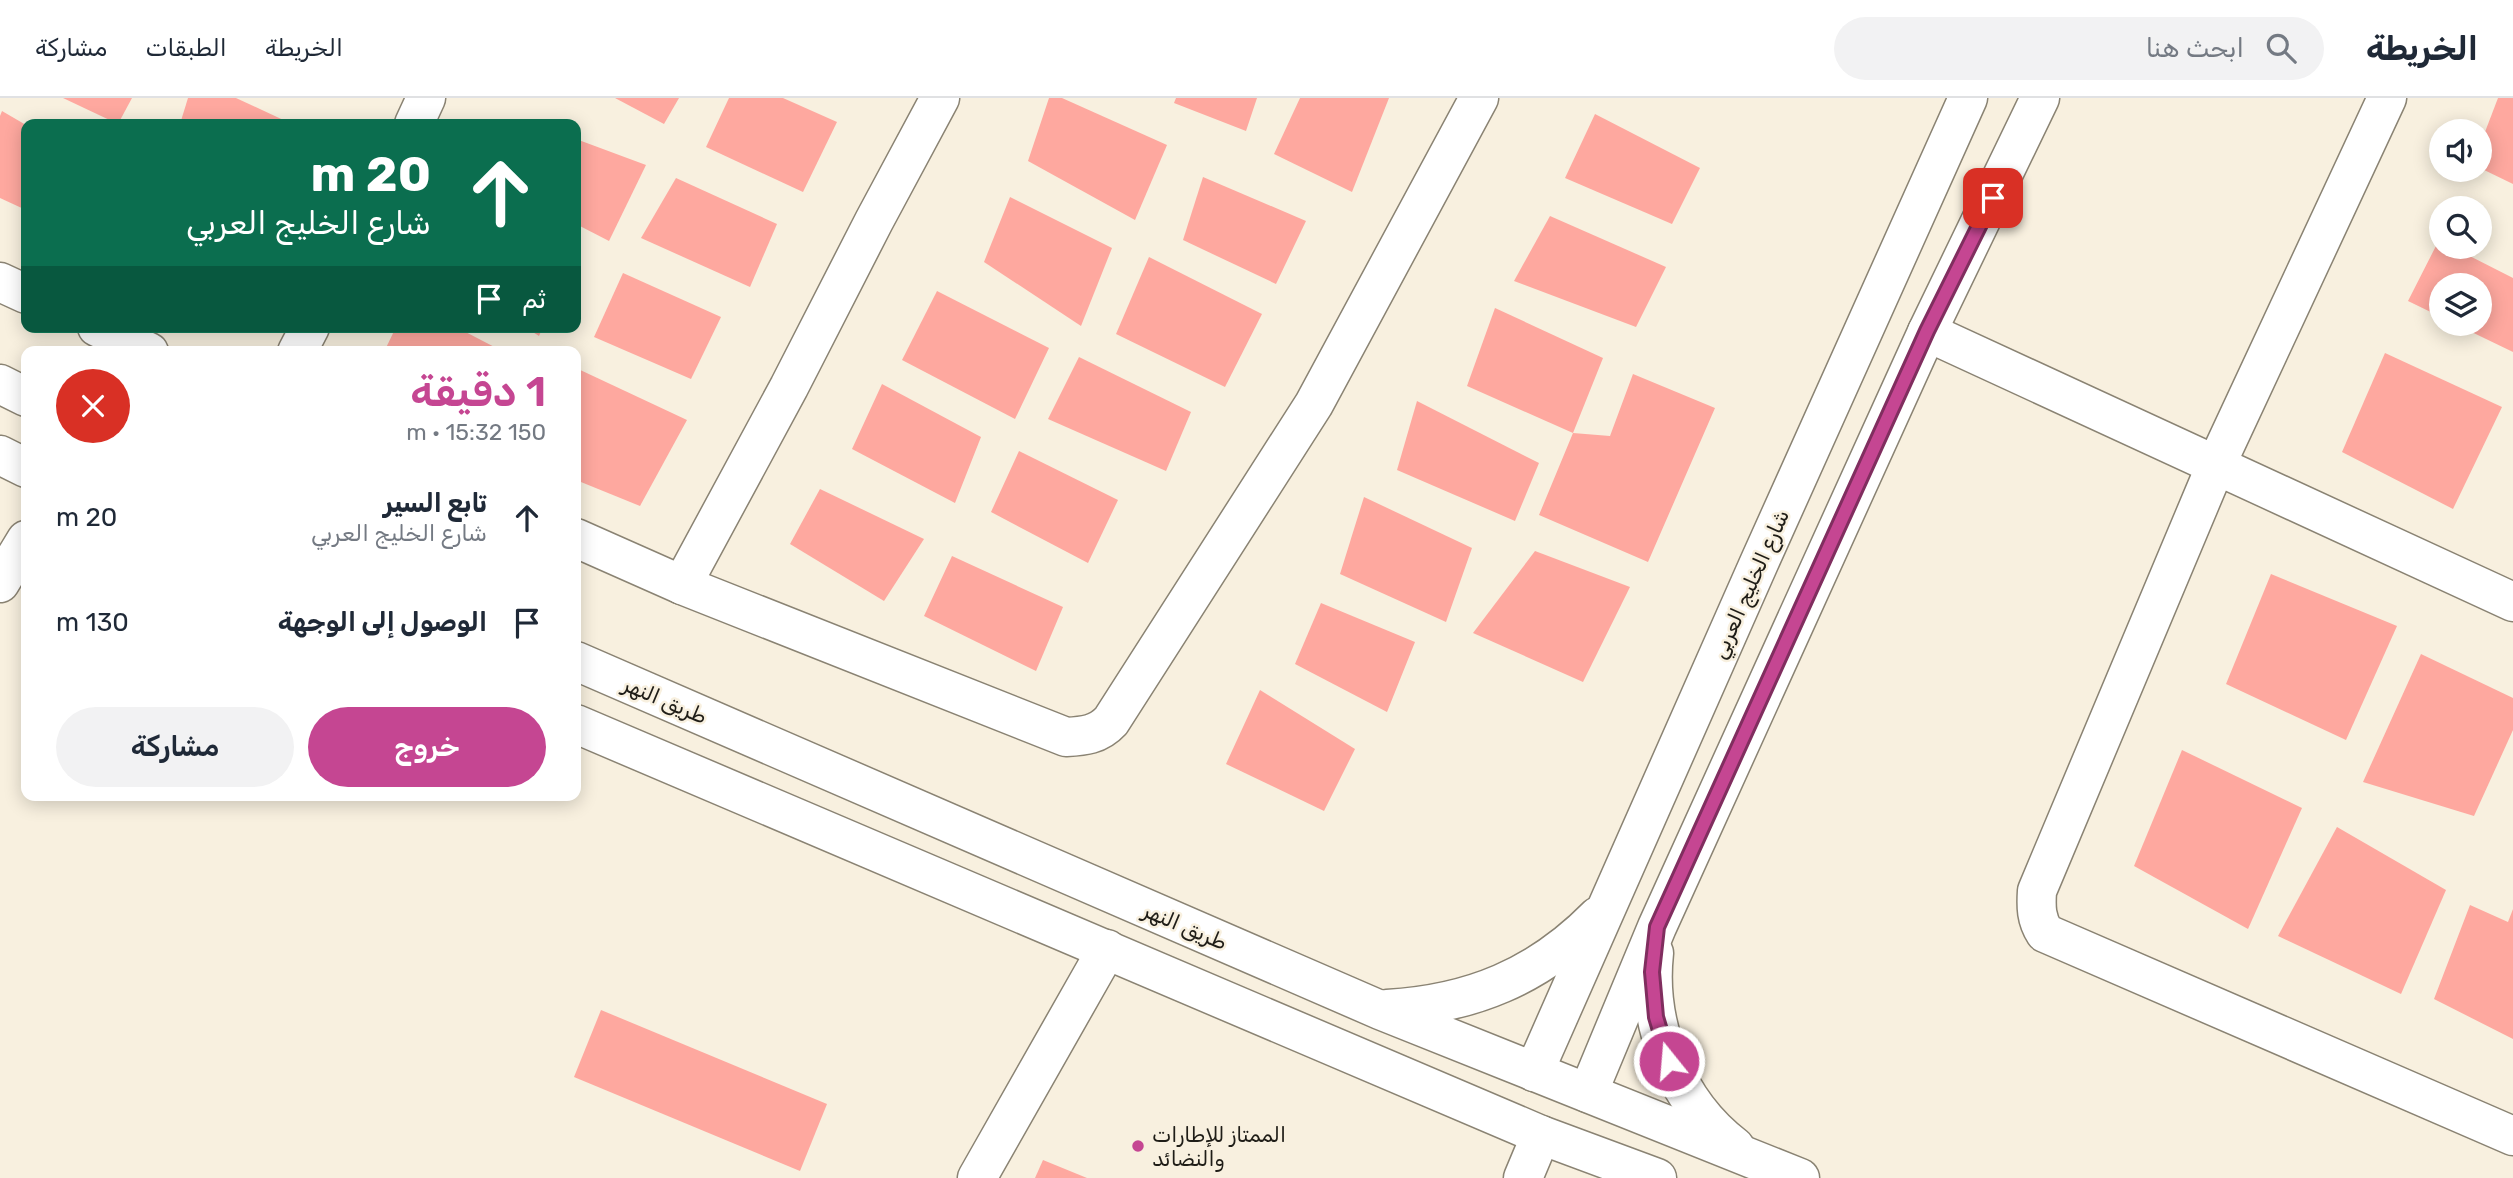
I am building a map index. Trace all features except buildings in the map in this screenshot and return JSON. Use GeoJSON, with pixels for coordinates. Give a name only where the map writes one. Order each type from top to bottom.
{"type":"FeatureCollection","features":[{"type":"Feature","properties":{"kind":"main road"},"geometry":{"type":"LineString","coordinates":[[416,119],[426,98]]}},
{"type":"Feature","properties":{"kind":"main road"},"geometry":{"type":"LineString","coordinates":[[682,585],[940,98]]}},
{"type":"Feature","properties":{"kind":"main road"},"geometry":{"type":"LineString","coordinates":[[581,540],[682,585],[1066,737],[1084,736],[1102,730],[1111,721],[1314,404],[1479,98]]}},
{"type":"Feature","properties":{"kind":"main road","name":"شارع الخليج العربي"},"geometry":{"type":"LineString","coordinates":[[1534,1072],[1968,98]]}},
{"type":"Feature","properties":{"kind":"main road"},"geometry":{"type":"LineString","coordinates":[[1588,1093],[1657,927],[1927,331],[2039,98]]}},
{"type":"Feature","properties":{"kind":"main road"},"geometry":{"type":"LineString","coordinates":[[2388,98],[2216,465],[2037,891],[2036,910],[2045,933],[2513,1136]]}},
{"type":"Feature","properties":{"kind":"main road"},"geometry":{"type":"LineString","coordinates":[[0,282],[21,292]]}},
{"type":"Feature","properties":{"kind":"main road"},"geometry":{"type":"LineString","coordinates":[[1927,331],[2513,602]]}},
{"type":"Feature","properties":{"kind":"main road"},"geometry":{"type":"LineString","coordinates":[[109,333],[137,346]]}},
{"type":"Feature","properties":{"kind":"main road"},"geometry":{"type":"LineString","coordinates":[[0,384],[21,394]]}},
{"type":"Feature","properties":{"kind":"main road"},"geometry":{"type":"LineString","coordinates":[[0,455],[21,466]]}},
{"type":"Feature","properties":{"kind":"main road"},"geometry":{"type":"LineString","coordinates":[[0,583],[21,548]]}},
{"type":"Feature","properties":{"kind":"main road","name":"طريق النهر"},"geometry":{"type":"LineString","coordinates":[[581,663],[1380,1010],[1800,1178]]}},
{"type":"Feature","properties":{"kind":"main road"},"geometry":{"type":"LineString","coordinates":[[581,726],[1541,1135],[1657,1178]]}},
{"type":"Feature","properties":{"kind":"main road"},"geometry":{"type":"LineString","coordinates":[[1380,1010],[1423,1007],[1465,998],[1506,983],[1545,961],[1579,935],[1609,905]]}},
{"type":"Feature","properties":{"kind":"main road"},"geometry":{"type":"LineString","coordinates":[[1657,927],[1652,972],[1656,1017],[1669,1061],[1691,1101],[1720,1135],[1757,1163]]}},
{"type":"Feature","properties":{"kind":"main road"},"geometry":{"type":"LineString","coordinates":[[977,1178],[1107,950]]}},
{"type":"Feature","properties":{"kind":"main road"},"geometry":{"type":"LineString","coordinates":[[1523,1178],[1541,1135]]}},
{"type":"Feature","properties":{"kind":"place","name":"الممتاز للإطارات والنضائد"},"geometry":{"type":"Point","coordinates":[1138,1146]}},
{"type":"Feature","properties":{"kind":"route"},"geometry":{"type":"LineString","coordinates":[[1669,1061],[1656,1017],[1652,972],[1657,927],[1927,331],[1993,198]]}}]}
